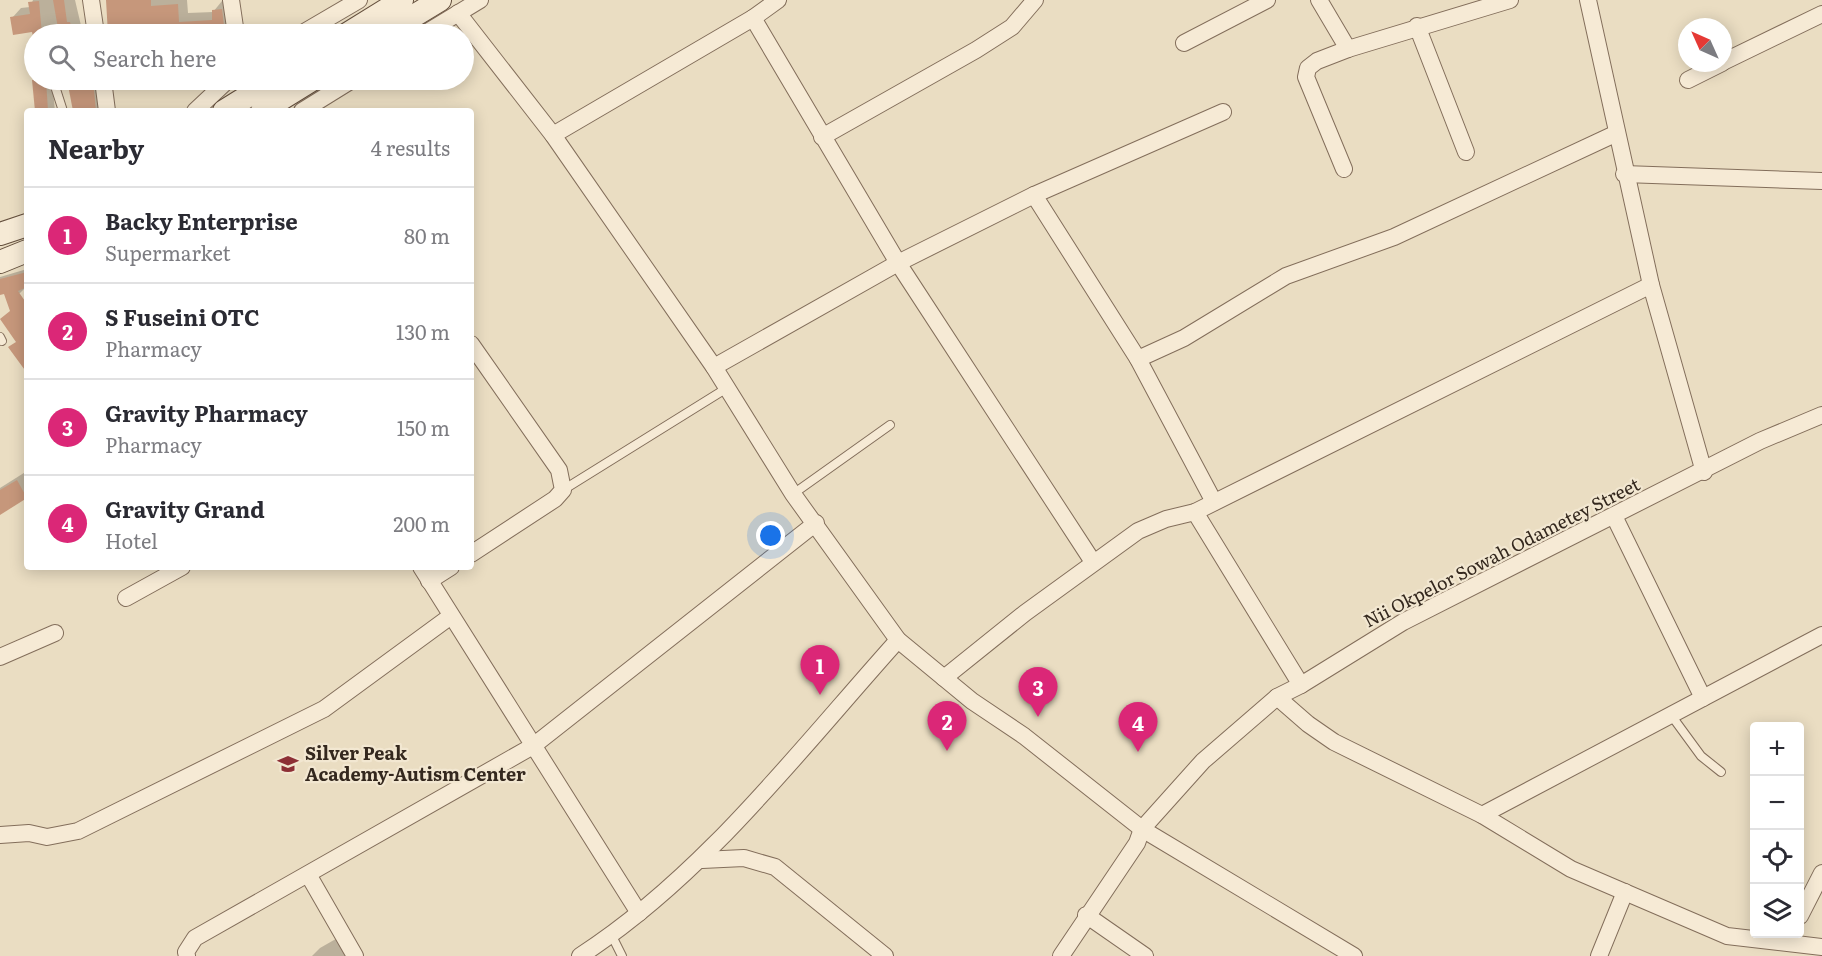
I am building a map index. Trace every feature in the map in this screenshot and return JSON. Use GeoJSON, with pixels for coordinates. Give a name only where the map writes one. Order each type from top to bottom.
{"type":"FeatureCollection","features":[{"type":"Feature","properties":{"kind":"street"},"geometry":{"type":"LineString","coordinates":[[91,0],[95,24]]}},
{"type":"Feature","properties":{"kind":"street"},"geometry":{"type":"LineString","coordinates":[[231,0],[235,24]]}},
{"type":"Feature","properties":{"kind":"street"},"geometry":{"type":"LineString","coordinates":[[318,24],[358,0]]}},
{"type":"Feature","properties":{"kind":"street"},"geometry":{"type":"LineString","coordinates":[[363,24],[402,0]]}},
{"type":"Feature","properties":{"kind":"street"},"geometry":{"type":"LineString","coordinates":[[400,24],[440,0]]}},
{"type":"Feature","properties":{"kind":"street"},"geometry":{"type":"LineString","coordinates":[[440,24],[480,0]]}},
{"type":"Feature","properties":{"kind":"street"},"geometry":{"type":"LineString","coordinates":[[553,135],[753,18],[778,0]]}},
{"type":"Feature","properties":{"kind":"street"},"geometry":{"type":"LineString","coordinates":[[822,137],[1011,27],[1035,0]]}},
{"type":"Feature","properties":{"kind":"street"},"geometry":{"type":"LineString","coordinates":[[1184,44],[1268,0]]}},
{"type":"Feature","properties":{"kind":"street"},"geometry":{"type":"LineString","coordinates":[[1319,0],[1348,49]]}},
{"type":"Feature","properties":{"kind":"street"},"geometry":{"type":"LineString","coordinates":[[1344,169],[1306,77],[1308,68],[1317,61],[1348,49],[1417,26],[1510,0]]}},
{"type":"Feature","properties":{"kind":"street"},"geometry":{"type":"LineString","coordinates":[[1588,0],[1624,174],[1651,285],[1704,472]]}},
{"type":"Feature","properties":{"kind":"street"},"geometry":{"type":"LineString","coordinates":[[458,13],[467,24]]}},
{"type":"Feature","properties":{"kind":"street"},"geometry":{"type":"LineString","coordinates":[[1732,58],[1822,14]]}},
{"type":"Feature","properties":{"kind":"street"},"geometry":{"type":"LineString","coordinates":[[753,18],[898,263],[1093,562]]}},
{"type":"Feature","properties":{"kind":"street"},"geometry":{"type":"LineString","coordinates":[[1417,26],[1466,152]]}},
{"type":"Feature","properties":{"kind":"street"},"geometry":{"type":"LineString","coordinates":[[474,34],[553,135],[714,367],[793,494],[816,523],[875,612],[898,640],[944,678],[1024,736],[1142,829],[1354,956]]}},
{"type":"Feature","properties":{"kind":"street"},"geometry":{"type":"LineString","coordinates":[[1688,80],[1704,72]]}},
{"type":"Feature","properties":{"kind":"street"},"geometry":{"type":"LineString","coordinates":[[104,90],[107,108]]}},
{"type":"Feature","properties":{"kind":"street"},"geometry":{"type":"LineString","coordinates":[[198,108],[217,90]]}},
{"type":"Feature","properties":{"kind":"street"},"geometry":{"type":"LineString","coordinates":[[229,108],[258,90]]}},
{"type":"Feature","properties":{"kind":"street"},"geometry":{"type":"LineString","coordinates":[[267,108],[296,90]]}},
{"type":"Feature","properties":{"kind":"street"},"geometry":{"type":"LineString","coordinates":[[308,108],[336,90]]}},
{"type":"Feature","properties":{"kind":"street"},"geometry":{"type":"LineString","coordinates":[[714,367],[898,263],[1034,195],[1223,112]]}},
{"type":"Feature","properties":{"kind":"street"},"geometry":{"type":"LineString","coordinates":[[1138,359],[1184,338],[1286,276],[1394,237],[1617,133]]}},
{"type":"Feature","properties":{"kind":"street"},"geometry":{"type":"LineString","coordinates":[[1624,174],[1822,181]]}},
{"type":"Feature","properties":{"kind":"street"},"geometry":{"type":"LineString","coordinates":[[1034,195],[1138,359],[1214,502]]}},
{"type":"Feature","properties":{"kind":"street"},"geometry":{"type":"LineString","coordinates":[[0,234],[24,226]]}},
{"type":"Feature","properties":{"kind":"street"},"geometry":{"type":"LineString","coordinates":[[0,262],[24,252]]}},
{"type":"Feature","properties":{"kind":"street"},"geometry":{"type":"LineString","coordinates":[[944,678],[1093,562],[1138,531],[1166,519],[1195,512],[1651,285]]}},
{"type":"Feature","properties":{"kind":"street"},"geometry":{"type":"LineString","coordinates":[[474,348],[559,470],[563,490],[555,500],[474,552]]}},
{"type":"Feature","properties":{"kind":"street","name":"Nii Okpelor Sowah Odametey Street"},"geometry":{"type":"LineString","coordinates":[[1061,956],[1086,915],[1137,843],[1142,829],[1203,761],[1277,697],[1301,686],[1403,622],[1704,472],[1760,441],[1822,415]]}},
{"type":"Feature","properties":{"kind":"street"},"geometry":{"type":"LineString","coordinates":[[1195,512],[1301,686]]}},
{"type":"Feature","properties":{"kind":"street"},"geometry":{"type":"LineString","coordinates":[[1614,516],[1703,698]]}},
{"type":"Feature","properties":{"kind":"street"},"geometry":{"type":"LineString","coordinates":[[187,956],[186,952],[195,938],[309,876],[533,746],[816,523]]}},
{"type":"Feature","properties":{"kind":"street"},"geometry":{"type":"LineString","coordinates":[[126,598],[177,570]]}},
{"type":"Feature","properties":{"kind":"street"},"geometry":{"type":"LineString","coordinates":[[440,570],[425,574],[639,913]]}},
{"type":"Feature","properties":{"kind":"street"},"geometry":{"type":"LineString","coordinates":[[0,835],[29,833],[47,837],[78,831],[324,709],[451,616]]}},
{"type":"Feature","properties":{"kind":"street"},"geometry":{"type":"LineString","coordinates":[[0,657],[55,633]]}},
{"type":"Feature","properties":{"kind":"street"},"geometry":{"type":"LineString","coordinates":[[1482,815],[1822,635]]}},
{"type":"Feature","properties":{"kind":"street"},"geometry":{"type":"LineString","coordinates":[[580,956],[639,913],[702,860],[898,640]]}},
{"type":"Feature","properties":{"kind":"street"},"geometry":{"type":"LineString","coordinates":[[1277,697],[1308,724],[1334,742],[1482,815],[1571,869],[1727,936],[1788,939],[1822,947]]}},
{"type":"Feature","properties":{"kind":"street"},"geometry":{"type":"LineString","coordinates":[[702,860],[744,858],[775,867],[885,956]]}},
{"type":"Feature","properties":{"kind":"street"},"geometry":{"type":"LineString","coordinates":[[1804,908],[1822,873]]}},
{"type":"Feature","properties":{"kind":"street"},"geometry":{"type":"LineString","coordinates":[[309,876],[355,956]]}},
{"type":"Feature","properties":{"kind":"street"},"geometry":{"type":"LineString","coordinates":[[1599,956],[1625,892]]}},
{"type":"Feature","properties":{"kind":"street"},"geometry":{"type":"LineString","coordinates":[[1086,915],[1146,956]]}},
{"type":"Feature","properties":{"kind":"lane"},"geometry":{"type":"LineString","coordinates":[[56,90],[62,108]]}},
{"type":"Feature","properties":{"kind":"lane"},"geometry":{"type":"LineString","coordinates":[[563,490],[727,388]]}},
{"type":"Feature","properties":{"kind":"lane"},"geometry":{"type":"LineString","coordinates":[[793,494],[890,425]]}},
{"type":"Feature","properties":{"kind":"lane"},"geometry":{"type":"LineString","coordinates":[[1671,715],[1701,756],[1721,772]]}},
{"type":"Feature","properties":{"kind":"lane"},"geometry":{"type":"LineString","coordinates":[[611,934],[622,956]]}},
{"type":"Feature","properties":{"kind":"building"},"geometry":{"type":"Polygon","coordinates":[[[53,0],[64,0],[67,22],[70,24],[57,24],[53,0]]]}},
{"type":"Feature","properties":{"kind":"building"},"geometry":{"type":"Polygon","coordinates":[[[106,0],[151,0],[151,6],[178,4],[179,22],[212,20],[212,10],[222,9],[224,24],[107,24],[106,0]]]}},
{"type":"Feature","properties":{"kind":"building"},"geometry":{"type":"Polygon","coordinates":[[[39,1],[41,24],[24,24],[24,33],[13,35],[10,17],[30,14],[28,2],[39,1]]]}},
{"type":"Feature","properties":{"kind":"building"},"geometry":{"type":"Polygon","coordinates":[[[33,90],[47,90],[48,108],[35,108],[33,90]]]}},
{"type":"Feature","properties":{"kind":"building"},"geometry":{"type":"Polygon","coordinates":[[[69,90],[94,90],[96,108],[72,108],[69,90]]]}},
{"type":"Feature","properties":{"kind":"building"},"geometry":{"type":"Polygon","coordinates":[[[24,273],[24,288],[18,291],[24,300],[24,369],[8,347],[16,342],[0,319],[10,311],[4,294],[0,295],[0,279],[24,273]]]}},
{"type":"Feature","properties":{"kind":"building"},"geometry":{"type":"Polygon","coordinates":[[[17,480],[24,493],[24,500],[0,515],[0,490],[17,480]]]}},
{"type":"Feature","properties":{"kind":"place","name":"Backy Enterprise"},"geometry":{"type":"Point","coordinates":[820,695]}},
{"type":"Feature","properties":{"kind":"place","name":"Gravity Pharmacy"},"geometry":{"type":"Point","coordinates":[1038,717]}},
{"type":"Feature","properties":{"kind":"place","name":"S Fuseini OTC"},"geometry":{"type":"Point","coordinates":[947,751]}},
{"type":"Feature","properties":{"kind":"place","name":"Gravity Grand"},"geometry":{"type":"Point","coordinates":[1138,752]}},
{"type":"Feature","properties":{"kind":"place","name":"Silver Peak Academy-Autism Center"},"geometry":{"type":"Point","coordinates":[288,764]}}]}
